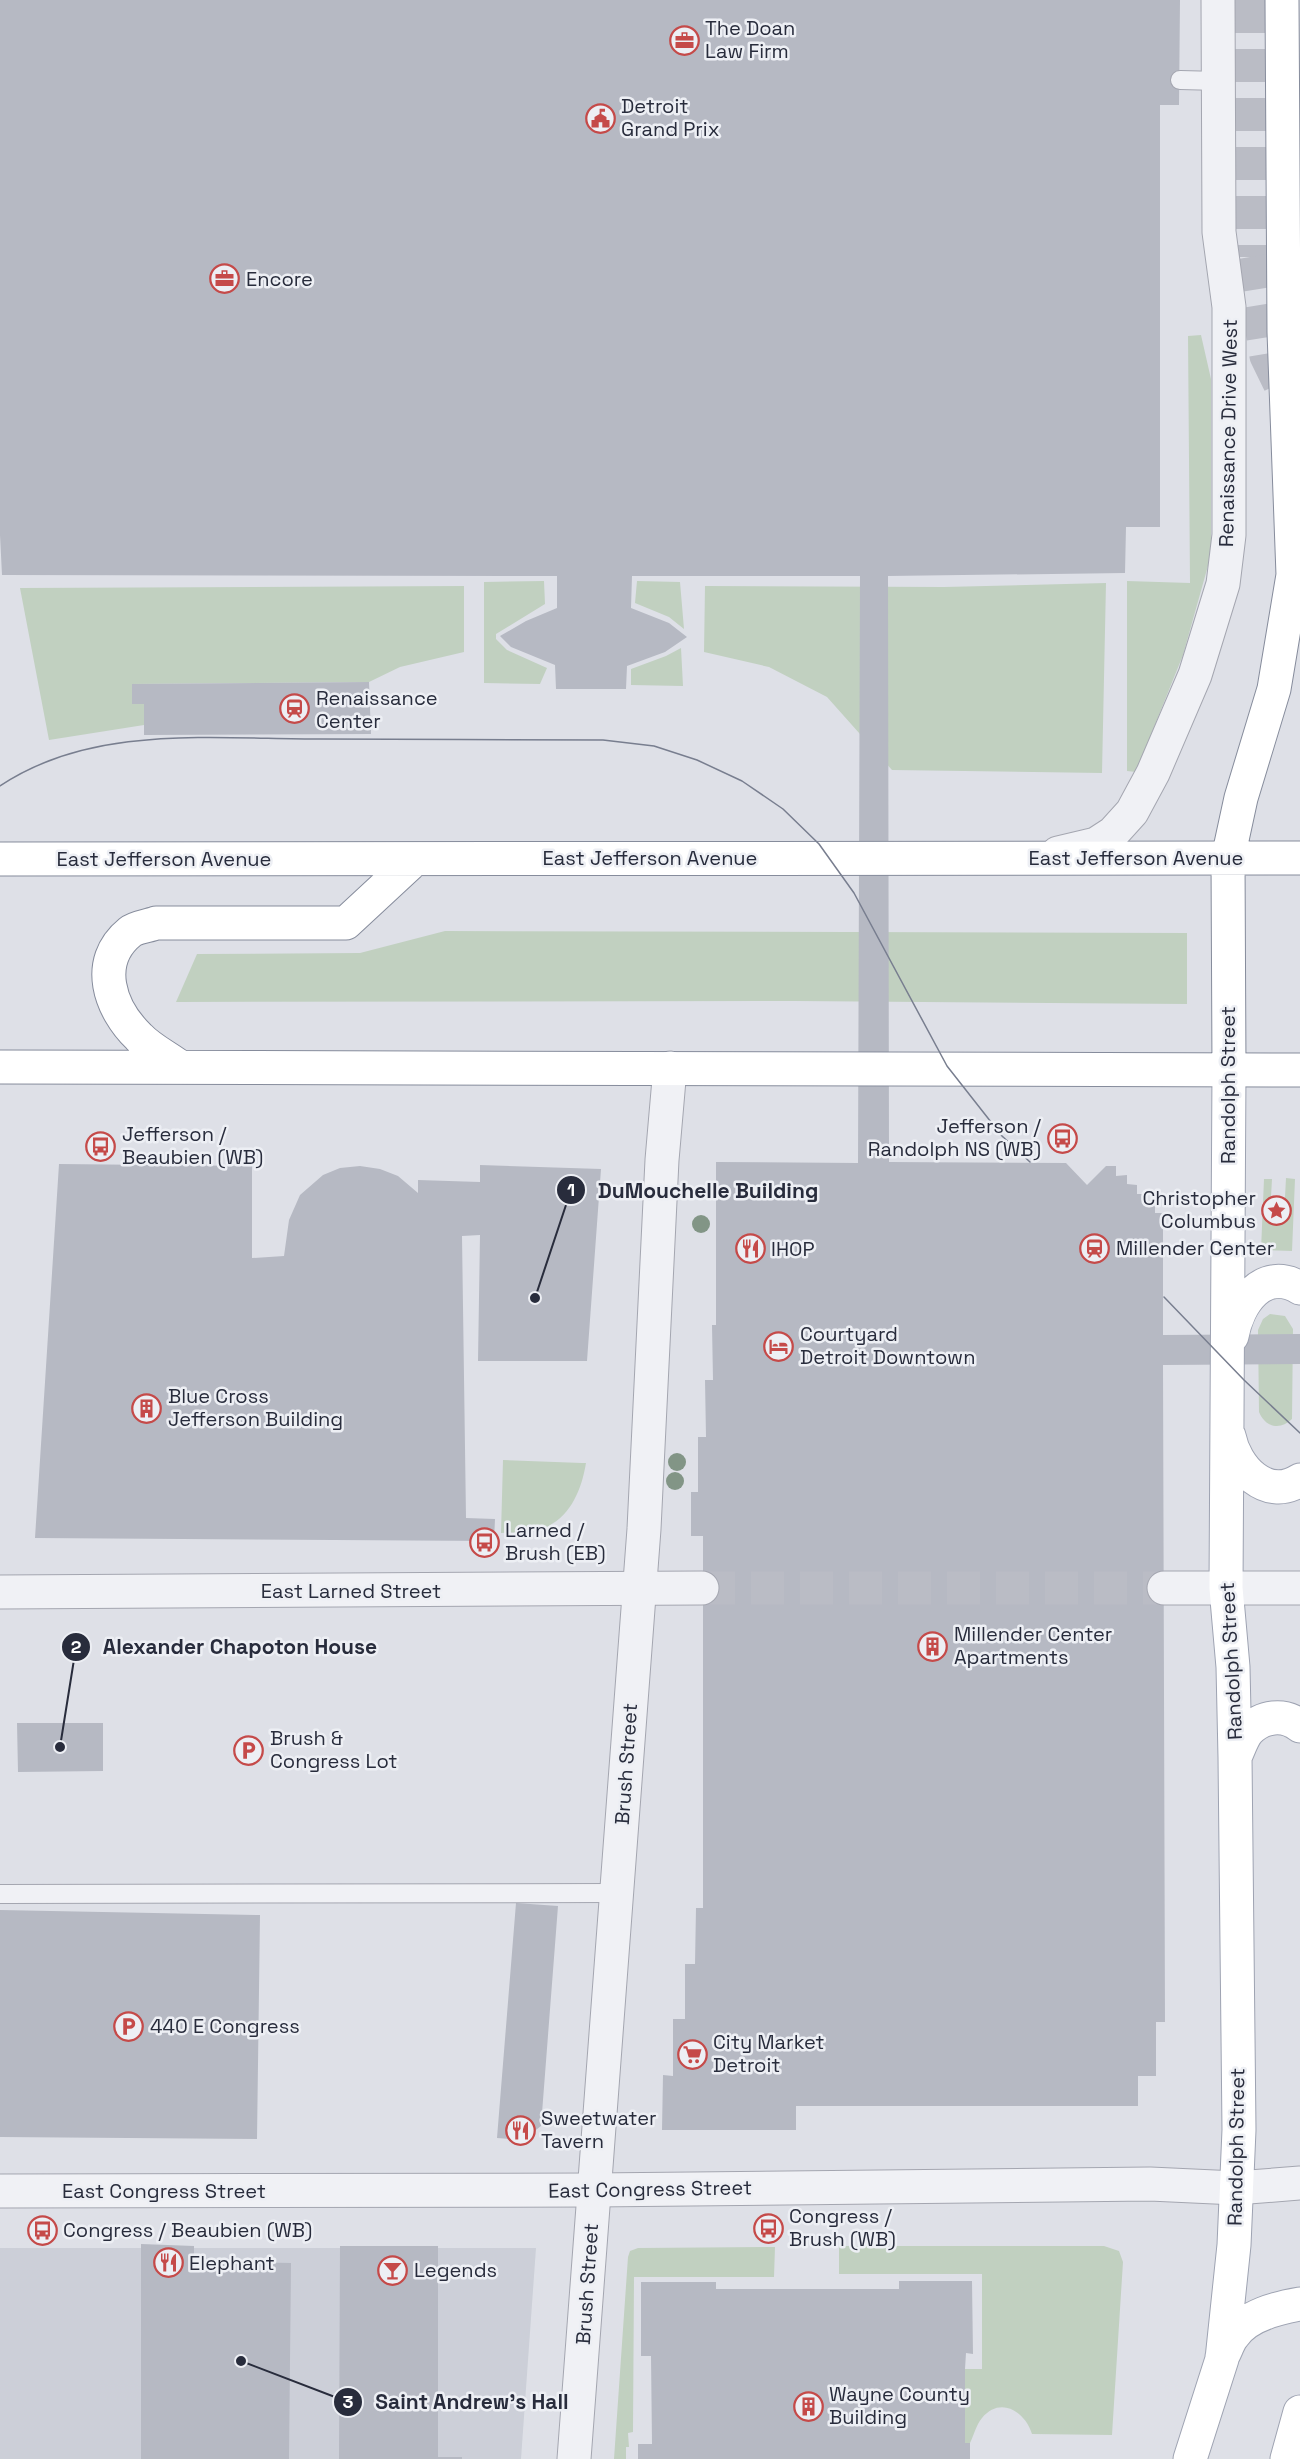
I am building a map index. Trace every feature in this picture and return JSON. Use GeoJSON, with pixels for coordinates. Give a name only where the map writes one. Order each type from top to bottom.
{"type":"FeatureCollection","features":[{"type":"Feature","properties":{"kind":"main road","name":"Randolph Street"},"geometry":{"type":"LineString","coordinates":[[1190,2459],[1221,2359],[1234,2245],[1239,2130],[1233,1667],[1226,1588],[1228,858],[1240,798],[1274,689],[1296,571],[1292,331],[1282,0]]}},
{"type":"Feature","properties":{"kind":"main road","name":"East Jefferson Avenue"},"geometry":{"type":"LineString","coordinates":[[0,859],[1300,858]]}},
{"type":"Feature","properties":{"kind":"main road"},"geometry":{"type":"LineString","coordinates":[[180,1067],[140,1038],[117,1011],[110,992],[109,963],[116,947],[131,931],[156,923],[346,923],[415,859]]}},
{"type":"Feature","properties":{"kind":"main road"},"geometry":{"type":"LineString","coordinates":[[0,1067],[1300,1070]]}},
{"type":"Feature","properties":{"kind":"main road"},"geometry":{"type":"LineString","coordinates":[[1226,1357],[1238,1312],[1254,1292],[1267,1284],[1284,1281],[1300,1288]]}},
{"type":"Feature","properties":{"kind":"main road"},"geometry":{"type":"LineString","coordinates":[[1226,1419],[1232,1450],[1241,1466],[1254,1479],[1269,1485],[1284,1486],[1300,1480]]}},
{"type":"Feature","properties":{"kind":"main road"},"geometry":{"type":"LineString","coordinates":[[1235,1757],[1247,1732],[1260,1722],[1276,1717],[1293,1720],[1300,1726]]}},
{"type":"Feature","properties":{"kind":"main road"},"geometry":{"type":"LineString","coordinates":[[1221,2359],[1233,2335],[1248,2322],[1274,2309],[1300,2304]]}},
{"type":"Feature","properties":{"kind":"main road"},"geometry":{"type":"LineString","coordinates":[[1287,2459],[1300,2412]]}},
{"type":"Feature","properties":{"kind":"street","name":"Renaissance Drive West"},"geometry":{"type":"LineString","coordinates":[[1039,858],[1096,844],[1123,824],[1154,773],[1195,675],[1223,584],[1229,535],[1229,307],[1219,232],[1218,0]]}},
{"type":"Feature","properties":{"kind":"street","name":"Brush Street"},"geometry":{"type":"LineString","coordinates":[[574,2459],[639,1590],[662,1160],[670,1068]]}},
{"type":"Feature","properties":{"kind":"street","name":"East Larned Street"},"geometry":{"type":"LineString","coordinates":[[0,1592],[702,1588]]}},
{"type":"Feature","properties":{"kind":"street"},"geometry":{"type":"LineString","coordinates":[[1164,1588],[1300,1588]]}},
{"type":"Feature","properties":{"kind":"street","name":"East Congress Street"},"geometry":{"type":"LineString","coordinates":[[0,2191],[594,2190],[1150,2184],[1236,2188],[1300,2182]]}},
{"type":"Feature","properties":{"kind":"lane"},"geometry":{"type":"LineString","coordinates":[[1180,80],[1219,81]]}},
{"type":"Feature","properties":{"kind":"lane"},"geometry":{"type":"LineString","coordinates":[[0,1894],[616,1893]]}},
{"type":"Feature","properties":{"kind":"shaded area"},"geometry":{"type":"Polygon","coordinates":[[[0,2248],[536,2248],[521,2459],[0,2459],[0,2248]]]}},
{"type":"Feature","properties":{"kind":"green space"},"geometry":{"type":"Polygon","coordinates":[[[1201,335],[1211,379],[1211,555],[1183,655],[1136,772],[1127,771],[1127,581],[1190,583],[1188,336],[1201,335]]]}},
{"type":"Feature","properties":{"kind":"green space"},"geometry":{"type":"Polygon","coordinates":[[[544,581],[545,604],[496,634],[496,639],[507,650],[547,668],[540,684],[484,683],[484,582],[544,581]]]}},
{"type":"Feature","properties":{"kind":"green space"},"geometry":{"type":"Polygon","coordinates":[[[637,581],[680,582],[684,629],[669,617],[635,603],[637,581]]]}},
{"type":"Feature","properties":{"kind":"green space"},"geometry":{"type":"Polygon","coordinates":[[[1106,583],[1102,773],[892,770],[827,697],[769,667],[704,652],[705,586],[944,587],[1106,583]]]}},
{"type":"Feature","properties":{"kind":"green space"},"geometry":{"type":"Polygon","coordinates":[[[464,586],[464,652],[400,667],[369,682],[132,684],[132,704],[144,704],[144,725],[49,740],[20,588],[464,586]]]}},
{"type":"Feature","properties":{"kind":"green space"},"geometry":{"type":"Polygon","coordinates":[[[681,648],[683,686],[631,685],[631,669],[681,648]]]}},
{"type":"Feature","properties":{"kind":"green space"},"geometry":{"type":"Polygon","coordinates":[[[445,931],[1187,933],[1187,1004],[795,1001],[176,1002],[197,954],[360,953],[445,931]]]}},
{"type":"Feature","properties":{"kind":"green space"},"geometry":{"type":"Polygon","coordinates":[[[1286,1178],[1295,1179],[1292,1251],[1261,1250],[1264,1179],[1272,1179],[1270,1215],[1284,1216],[1286,1178]]]}},
{"type":"Feature","properties":{"kind":"green space"},"geometry":{"type":"Polygon","coordinates":[[[1270,1314],[1285,1316],[1293,1329],[1292,1419],[1278,1426],[1269,1424],[1259,1412],[1258,1330],[1263,1319],[1270,1314]]]}},
{"type":"Feature","properties":{"kind":"green space"},"geometry":{"type":"Polygon","coordinates":[[[503,1460],[586,1463],[576,1496],[564,1514],[556,1521],[535,1531],[501,1533],[503,1460]]]}},
{"type":"Feature","properties":{"kind":"green space"},"geometry":{"type":"Polygon","coordinates":[[[839,2246],[1104,2246],[1119,2251],[1123,2262],[1112,2435],[1032,2434],[1029,2426],[1018,2413],[1004,2407],[989,2411],[980,2421],[970,2443],[965,2443],[965,2369],[982,2369],[982,2274],[839,2274],[839,2246]]]}},
{"type":"Feature","properties":{"kind":"green space"},"geometry":{"type":"Polygon","coordinates":[[[775,2247],[774,2277],[634,2277],[633,2432],[628,2433],[629,2447],[626,2447],[626,2459],[614,2459],[630,2251],[638,2248],[775,2247]]]}},
{"type":"Feature","properties":{"kind":"building","name":"Renaissance Center"},"geometry":{"type":"Polygon","coordinates":[[[0,0],[1180,0],[1179,105],[1160,105],[1160,527],[1126,527],[1125,573],[888,576],[889,1162],[1066,1163],[1087,1185],[1106,1166],[1116,1166],[1116,1176],[1127,1175],[1127,1184],[1137,1185],[1137,1194],[1147,1194],[1147,1204],[1155,1204],[1155,1213],[1163,1213],[1163,1335],[1300,1334],[1300,1364],[1163,1365],[1165,2022],[1156,2022],[1156,2076],[1138,2076],[1138,2106],[796,2106],[796,2130],[662,2130],[663,2075],[673,2076],[673,2019],[685,2019],[685,1964],[695,1964],[696,1908],[703,1908],[703,1536],[691,1536],[691,1492],[698,1492],[698,1437],[706,1437],[705,1380],[713,1380],[712,1325],[716,1325],[716,1162],[858,1163],[860,576],[632,576],[631,608],[669,623],[687,637],[665,652],[627,666],[626,689],[556,689],[555,665],[511,647],[500,636],[526,621],[557,608],[557,576],[2,575],[0,535],[0,0]]]}},
{"type":"Feature","properties":{"kind":"building"},"geometry":{"type":"Polygon","coordinates":[[[369,682],[371,734],[144,735],[144,704],[132,704],[132,684],[369,682]]]}},
{"type":"Feature","properties":{"kind":"building"},"geometry":{"type":"Polygon","coordinates":[[[59,1164],[252,1166],[252,1258],[284,1256],[289,1220],[300,1195],[323,1175],[340,1168],[360,1166],[380,1169],[398,1176],[418,1193],[418,1180],[480,1182],[480,1165],[601,1169],[587,1361],[478,1361],[480,1235],[462,1236],[466,1518],[495,1519],[494,1541],[35,1538],[59,1164]]]}},
{"type":"Feature","properties":{"kind":"building"},"geometry":{"type":"Polygon","coordinates":[[[17,1723],[103,1723],[103,1771],[18,1772],[17,1723]]]}},
{"type":"Feature","properties":{"kind":"building"},"geometry":{"type":"Polygon","coordinates":[[[516,1903],[558,1906],[541,2126],[523,2140],[497,2138],[516,1903]]]}},
{"type":"Feature","properties":{"kind":"building","name":"440 E Congress"},"geometry":{"type":"Polygon","coordinates":[[[0,1910],[260,1915],[257,2139],[0,2137],[0,1910]]]}},
{"type":"Feature","properties":{"kind":"building"},"geometry":{"type":"Polygon","coordinates":[[[141,2244],[194,2246],[194,2261],[291,2263],[289,2459],[141,2459],[141,2244]]]}},
{"type":"Feature","properties":{"kind":"building"},"geometry":{"type":"Polygon","coordinates":[[[340,2246],[438,2246],[438,2457],[462,2457],[462,2459],[339,2459],[340,2246]]]}},
{"type":"Feature","properties":{"kind":"building","name":"Wayne County Building"},"geometry":{"type":"Polygon","coordinates":[[[899,2281],[972,2281],[973,2354],[966,2353],[965,2369],[965,2443],[970,2443],[970,2459],[638,2459],[638,2444],[652,2444],[651,2356],[641,2356],[641,2282],[716,2282],[716,2289],[899,2289],[899,2281]]]}},
{"type":"Feature","properties":{"kind":"tunnel"},"geometry":{"type":"LineString","coordinates":[[1249,0],[1250,257]]}},
{"type":"Feature","properties":{"kind":"tunnel"},"geometry":{"type":"LineString","coordinates":[[1250,257],[1266,356],[1281,387],[1291,399]]}},
{"type":"Feature","properties":{"kind":"tunnel"},"geometry":{"type":"LineString","coordinates":[[702,1588],[1164,1588]]}},
{"type":"Feature","properties":{"kind":"tram line"},"geometry":{"type":"LineString","coordinates":[[0,786],[36,766],[74,752],[155,739],[603,740],[654,746],[697,760],[742,781],[783,809],[819,844],[854,893],[947,1066],[1002,1136],[1030,1162]]}},
{"type":"Feature","properties":{"kind":"tram line"},"geometry":{"type":"LineString","coordinates":[[1164,1297],[1244,1380],[1300,1433]]}},
{"type":"Feature","properties":{"kind":"place","name":"The Doan Law Firm"},"geometry":{"type":"Point","coordinates":[684,40]}},
{"type":"Feature","properties":{"kind":"place","name":"Detroit Grand Prix"},"geometry":{"type":"Point","coordinates":[600,118]}},
{"type":"Feature","properties":{"kind":"place","name":"Encore"},"geometry":{"type":"Point","coordinates":[225,279]}},
{"type":"Feature","properties":{"kind":"place","name":"Renaissance Center"},"geometry":{"type":"Point","coordinates":[295,709]}},
{"type":"Feature","properties":{"kind":"place","name":"Jefferson / Randolph NS (WB)"},"geometry":{"type":"Point","coordinates":[1062,1138]}},
{"type":"Feature","properties":{"kind":"place","name":"Jefferson / Beaubien (WB)"},"geometry":{"type":"Point","coordinates":[101,1146]}},
{"type":"Feature","properties":{"kind":"place","name":"Christopher Columbus"},"geometry":{"type":"Point","coordinates":[1277,1210]}},
{"type":"Feature","properties":{"kind":"place","name":"Millender Center"},"geometry":{"type":"Point","coordinates":[1095,1248]}},
{"type":"Feature","properties":{"kind":"place","name":"IHOP"},"geometry":{"type":"Point","coordinates":[750,1249]}},
{"type":"Feature","properties":{"kind":"place","name":"DuMouchelle Building"},"geometry":{"type":"Point","coordinates":[535,1298]}},
{"type":"Feature","properties":{"kind":"place","name":"Courtyard Detroit Downtown"},"geometry":{"type":"Point","coordinates":[779,1346]}},
{"type":"Feature","properties":{"kind":"place","name":"Blue Cross Jefferson Building"},"geometry":{"type":"Point","coordinates":[147,1408]}},
{"type":"Feature","properties":{"kind":"place","name":"Larned / Brush (EB)"},"geometry":{"type":"Point","coordinates":[484,1542]}},
{"type":"Feature","properties":{"kind":"place","name":"Millender Center Apartments"},"geometry":{"type":"Point","coordinates":[933,1646]}},
{"type":"Feature","properties":{"kind":"place","name":"Alexander Chapoton House"},"geometry":{"type":"Point","coordinates":[60,1747]}},
{"type":"Feature","properties":{"kind":"place","name":"Brush & Congress Lot"},"geometry":{"type":"Point","coordinates":[249,1750]}},
{"type":"Feature","properties":{"kind":"place","name":"440 E Congress"},"geometry":{"type":"Point","coordinates":[129,2026]}},
{"type":"Feature","properties":{"kind":"place","name":"City Market Detroit"},"geometry":{"type":"Point","coordinates":[692,2054]}},
{"type":"Feature","properties":{"kind":"place","name":"Sweetwater Tavern"},"geometry":{"type":"Point","coordinates":[520,2130]}},
{"type":"Feature","properties":{"kind":"place","name":"Congress / Brush (WB)"},"geometry":{"type":"Point","coordinates":[768,2228]}},
{"type":"Feature","properties":{"kind":"place","name":"Congress / Beaubien (WB)"},"geometry":{"type":"Point","coordinates":[42,2230]}},
{"type":"Feature","properties":{"kind":"place","name":"Elephant"},"geometry":{"type":"Point","coordinates":[168,2263]}},
{"type":"Feature","properties":{"kind":"place","name":"Legends"},"geometry":{"type":"Point","coordinates":[393,2270]}},
{"type":"Feature","properties":{"kind":"place","name":"Saint Andrew's Hall"},"geometry":{"type":"Point","coordinates":[241,2361]}},
{"type":"Feature","properties":{"kind":"place","name":"Wayne County Building"},"geometry":{"type":"Point","coordinates":[808,2406]}}]}
